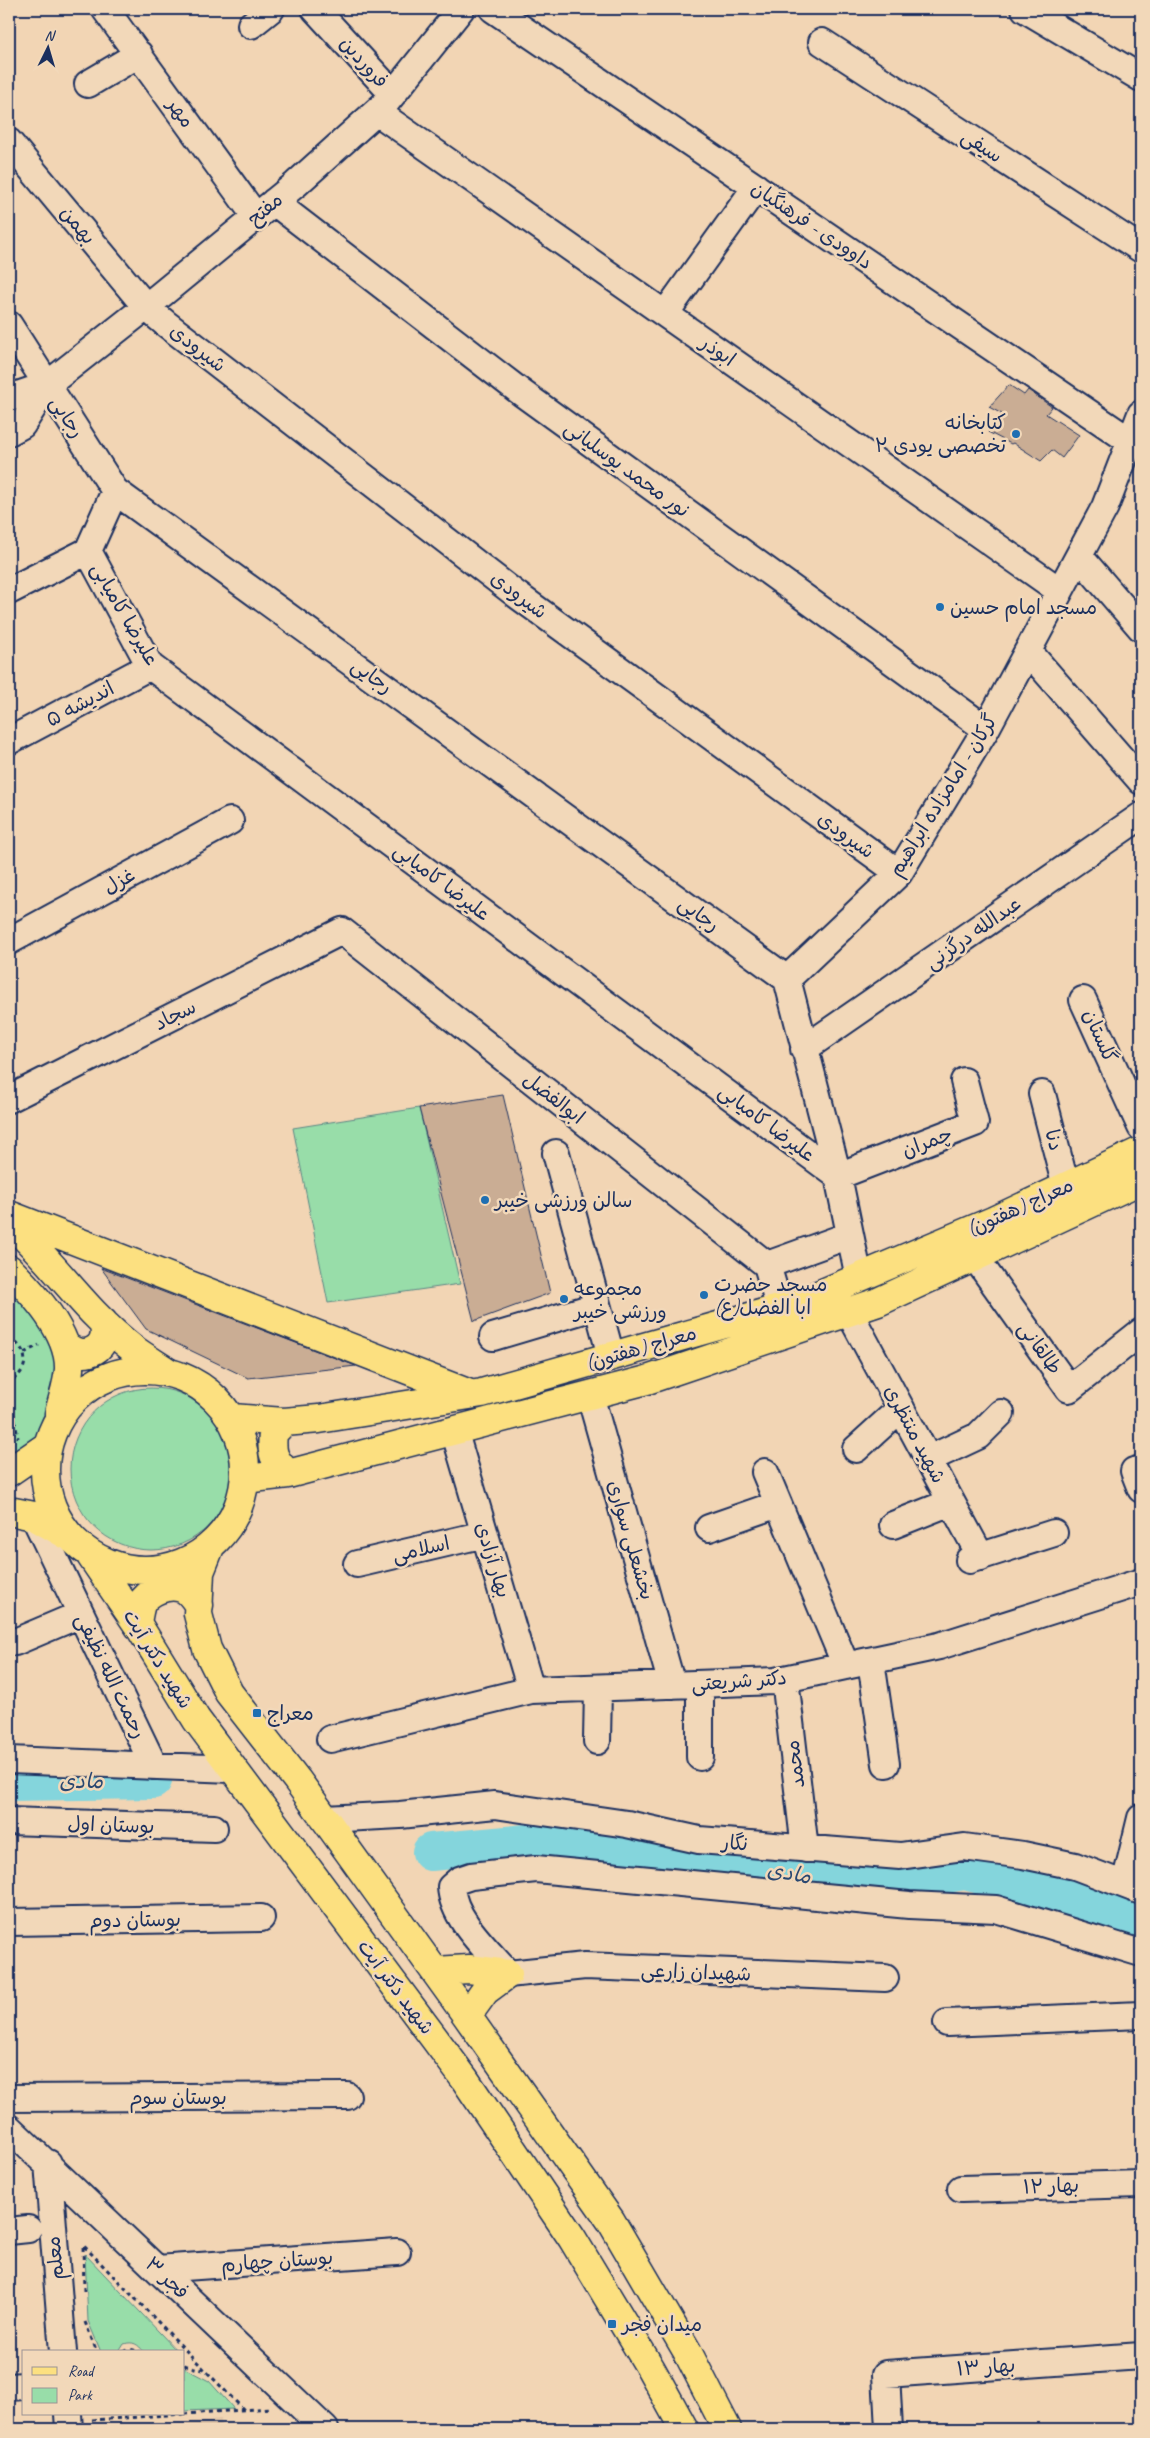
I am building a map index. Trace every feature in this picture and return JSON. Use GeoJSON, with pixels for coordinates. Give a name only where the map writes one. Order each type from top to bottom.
{"type":"FeatureCollection","features":[{"type":"Feature","properties":{"kind":"main road","name":"معراج (هفتون)"},"geometry":{"type":"LineString","coordinates":[[232,1418],[284,1422],[319,1420],[472,1395],[780,1309],[799,1303],[993,1221],[1141,1151]]}},
{"type":"Feature","properties":{"kind":"main road","name":"معراج (هفتون)"},"geometry":{"type":"LineString","coordinates":[[246,1479],[288,1474],[648,1380],[878,1302],[1141,1180]]}},
{"type":"Feature","properties":{"kind":"main road"},"geometry":{"type":"LineString","coordinates":[[9,1215],[472,1395]]}},
{"type":"Feature","properties":{"kind":"main road"},"geometry":{"type":"LineString","coordinates":[[9,1222],[32,1243],[104,1322],[132,1348],[169,1373],[194,1382],[215,1398],[232,1418],[241,1438],[245,1458],[246,1479],[240,1505],[228,1528],[210,1547],[183,1564],[152,1571],[121,1568],[91,1556],[67,1535],[21,1514]]}},
{"type":"Feature","properties":{"kind":"main road"},"geometry":{"type":"LineString","coordinates":[[9,1269],[40,1301],[65,1345],[69,1369],[59,1417],[46,1446],[44,1478],[51,1508],[67,1535]]}},
{"type":"Feature","properties":{"kind":"main road"},"geometry":{"type":"LineString","coordinates":[[65,1345],[77,1353],[92,1352],[98,1349],[105,1336],[104,1322]]}},
{"type":"Feature","properties":{"kind":"main road"},"geometry":{"type":"LineString","coordinates":[[59,1417],[79,1393],[106,1377],[137,1370],[169,1373]]}},
{"type":"Feature","properties":{"kind":"main road"},"geometry":{"type":"LineString","coordinates":[[284,1422],[273,1433],[271,1450],[278,1464],[288,1474]]}},
{"type":"Feature","properties":{"kind":"main road"},"geometry":{"type":"LineString","coordinates":[[9,1472],[46,1446]]}},
{"type":"Feature","properties":{"kind":"main road","name":"شهید دکتر آیت"},"geometry":{"type":"LineString","coordinates":[[210,1547],[200,1572],[198,1614],[207,1649],[229,1693],[325,1819],[435,1971],[611,2221],[687,2351],[727,2429]]}},
{"type":"Feature","properties":{"kind":"main road","name":"شهید دکتر آیت"},"geometry":{"type":"LineString","coordinates":[[91,1556],[137,1623],[196,1719],[470,2086],[572,2238],[651,2369],[684,2429]]}},
{"type":"Feature","properties":{"kind":"main road"},"geometry":{"type":"LineString","coordinates":[[137,1623],[141,1605],[148,1594],[160,1588],[182,1588],[191,1594],[199,1605]]}},
{"type":"Feature","properties":{"kind":"main road"},"geometry":{"type":"LineString","coordinates":[[435,1971],[469,1969],[508,1974]]}},
{"type":"Feature","properties":{"kind":"main road"},"geometry":{"type":"LineString","coordinates":[[467,2016],[485,1991],[508,1974]]}},
{"type":"Feature","properties":{"kind":"street","name":"مهر"},"geometry":{"type":"LineString","coordinates":[[105,9],[139,54],[265,209]]}},
{"type":"Feature","properties":{"kind":"street"},"geometry":{"type":"LineString","coordinates":[[251,25],[271,9]]}},
{"type":"Feature","properties":{"kind":"street","name":"فروردین"},"geometry":{"type":"LineString","coordinates":[[315,9],[385,103]]}},
{"type":"Feature","properties":{"kind":"street","name":"مفتح"},"geometry":{"type":"LineString","coordinates":[[9,398],[47,385],[265,209],[385,103],[461,9]]}},
{"type":"Feature","properties":{"kind":"street","name":"داوودی - فرهنگیان"},"geometry":{"type":"LineString","coordinates":[[493,9],[1130,441]]}},
{"type":"Feature","properties":{"kind":"street"},"geometry":{"type":"LineString","coordinates":[[1025,9],[1141,78]]}},
{"type":"Feature","properties":{"kind":"street","name":"سیفی"},"geometry":{"type":"LineString","coordinates":[[822,42],[1141,249]]}},
{"type":"Feature","properties":{"kind":"street"},"geometry":{"type":"LineString","coordinates":[[88,84],[139,54]]}},
{"type":"Feature","properties":{"kind":"street","name":"ابوذر"},"geometry":{"type":"LineString","coordinates":[[385,103],[665,314],[1060,591]]}},
{"type":"Feature","properties":{"kind":"street","name":"بهمن"},"geometry":{"type":"LineString","coordinates":[[9,142],[146,307]]}},
{"type":"Feature","properties":{"kind":"street"},"geometry":{"type":"LineString","coordinates":[[665,314],[756,187]]}},
{"type":"Feature","properties":{"kind":"street","name":"نور محمد یوسلیانی"},"geometry":{"type":"LineString","coordinates":[[265,209],[986,729]]}},
{"type":"Feature","properties":{"kind":"street","name":"شیرودی"},"geometry":{"type":"LineString","coordinates":[[146,307],[517,595],[899,873]]}},
{"type":"Feature","properties":{"kind":"street","name":"رجایی"},"geometry":{"type":"LineString","coordinates":[[9,325],[115,490],[787,978]]}},
{"type":"Feature","properties":{"kind":"street","name":"مفتح"},"geometry":{"type":"LineString","coordinates":[[9,432],[22,425],[47,385]]}},
{"type":"Feature","properties":{"kind":"street","name":"گرکان - امامزاده ابراهیم"},"geometry":{"type":"LineString","coordinates":[[787,978],[899,873],[986,729],[1105,507],[1141,414]]}},
{"type":"Feature","properties":{"kind":"street"},"geometry":{"type":"LineString","coordinates":[[9,591],[88,551],[115,490]]}},
{"type":"Feature","properties":{"kind":"street","name":"علیرضا کامیابی"},"geometry":{"type":"LineString","coordinates":[[88,551],[150,666],[838,1176]]}},
{"type":"Feature","properties":{"kind":"street"},"geometry":{"type":"LineString","coordinates":[[1079,556],[1141,628]]}},
{"type":"Feature","properties":{"kind":"street"},"geometry":{"type":"LineString","coordinates":[[1028,651],[1141,781]]}},
{"type":"Feature","properties":{"kind":"street","name":"اندیشه ۵"},"geometry":{"type":"LineString","coordinates":[[9,742],[150,666]]}},
{"type":"Feature","properties":{"kind":"street","name":"عبدالله درگزنی"},"geometry":{"type":"LineString","coordinates":[[804,1049],[1141,816]]}},
{"type":"Feature","properties":{"kind":"street","name":"غزل"},"geometry":{"type":"LineString","coordinates":[[9,941],[230,821]]}},
{"type":"Feature","properties":{"kind":"street","name":"سجاد"},"geometry":{"type":"LineString","coordinates":[[9,1099],[342,931]]}},
{"type":"Feature","properties":{"kind":"street","name":"ابوالفضل"},"geometry":{"type":"LineString","coordinates":[[342,931],[767,1265]]}},
{"type":"Feature","properties":{"kind":"street"},"geometry":{"type":"LineString","coordinates":[[787,978],[838,1176],[859,1278]]}},
{"type":"Feature","properties":{"kind":"street","name":"گلستان"},"geometry":{"type":"LineString","coordinates":[[1083,1000],[1141,1127]]}},
{"type":"Feature","properties":{"kind":"street","name":"چمران"},"geometry":{"type":"LineString","coordinates":[[838,1176],[975,1124],[964,1080]]}},
{"type":"Feature","properties":{"kind":"street","name":"دنا"},"geometry":{"type":"LineString","coordinates":[[1042,1094],[1066,1186]]}},
{"type":"Feature","properties":{"kind":"street"},"geometry":{"type":"LineString","coordinates":[[556,1153],[611,1356]]}},
{"type":"Feature","properties":{"kind":"street"},"geometry":{"type":"LineString","coordinates":[[780,1309],[767,1265],[850,1235]]}},
{"type":"Feature","properties":{"kind":"street","name":"طالقانی"},"geometry":{"type":"LineString","coordinates":[[975,1258],[1069,1389],[1141,1332]]}},
{"type":"Feature","properties":{"kind":"street"},"geometry":{"type":"LineString","coordinates":[[492,1336],[587,1309]]}},
{"type":"Feature","properties":{"kind":"street","name":"شهید منتظری"},"geometry":{"type":"LineString","coordinates":[[849,1312],[952,1502],[975,1559],[1054,1533]]}},
{"type":"Feature","properties":{"kind":"street","name":"بخشعلی سواری"},"geometry":{"type":"LineString","coordinates":[[590,1395],[672,1685]]}},
{"type":"Feature","properties":{"kind":"street"},"geometry":{"type":"LineString","coordinates":[[856,1448],[901,1408]]}},
{"type":"Feature","properties":{"kind":"street"},"geometry":{"type":"LineString","coordinates":[[929,1459],[978,1436],[1001,1413]]}},
{"type":"Feature","properties":{"kind":"street","name":"بهار آزادی"},"geometry":{"type":"LineString","coordinates":[[454,1430],[532,1690]]}},
{"type":"Feature","properties":{"kind":"street"},"geometry":{"type":"LineString","coordinates":[[765,1472],[846,1666]]}},
{"type":"Feature","properties":{"kind":"street"},"geometry":{"type":"LineString","coordinates":[[893,1525],[952,1502]]}},
{"type":"Feature","properties":{"kind":"street"},"geometry":{"type":"LineString","coordinates":[[708,1528],[778,1504]]}},
{"type":"Feature","properties":{"kind":"street","name":"رحمت الله نظیفی"},"geometry":{"type":"LineString","coordinates":[[21,1514],[81,1614],[154,1766]]}},
{"type":"Feature","properties":{"kind":"street","name":"اسلامی"},"geometry":{"type":"LineString","coordinates":[[357,1564],[485,1534]]}},
{"type":"Feature","properties":{"kind":"street","name":"دکتر شریعتی"},"geometry":{"type":"LineString","coordinates":[[330,1739],[532,1690],[785,1679],[939,1646],[1141,1582]]}},
{"type":"Feature","properties":{"kind":"street"},"geometry":{"type":"LineString","coordinates":[[15,1642],[81,1614]]}},
{"type":"Feature","properties":{"kind":"street"},"geometry":{"type":"LineString","coordinates":[[871,1661],[886,1764]]}},
{"type":"Feature","properties":{"kind":"street","name":"محمد"},"geometry":{"type":"LineString","coordinates":[[785,1679],[805,1848]]}},
{"type":"Feature","properties":{"kind":"street"},"geometry":{"type":"LineString","coordinates":[[700,1684],[700,1757]]}},
{"type":"Feature","properties":{"kind":"street"},"geometry":{"type":"LineString","coordinates":[[597,1741],[598,1688]]}},
{"type":"Feature","properties":{"kind":"street"},"geometry":{"type":"LineString","coordinates":[[9,1760],[232,1769]]}},
{"type":"Feature","properties":{"kind":"street","name":"نگار"},"geometry":{"type":"LineString","coordinates":[[325,1819],[400,1815],[495,1804],[627,1824],[699,1840],[900,1856],[964,1847],[1022,1855],[1074,1866],[1133,1888]]}},
{"type":"Feature","properties":{"kind":"street"},"geometry":{"type":"LineString","coordinates":[[1133,1888],[1141,1818]]}},
{"type":"Feature","properties":{"kind":"street","name":"بوستان اول"},"geometry":{"type":"LineString","coordinates":[[9,1821],[214,1828]]}},
{"type":"Feature","properties":{"kind":"street"},"geometry":{"type":"LineString","coordinates":[[508,1974],[467,1924],[452,1901],[451,1887],[459,1880],[471,1876],[536,1869],[909,1906],[996,1909],[1141,1953]]}},
{"type":"Feature","properties":{"kind":"street","name":"بوستان دوم"},"geometry":{"type":"LineString","coordinates":[[9,1922],[261,1918]]}},
{"type":"Feature","properties":{"kind":"street","name":"شهیدان زارعی"},"geometry":{"type":"LineString","coordinates":[[508,1974],[585,1966],[885,1978]]}},
{"type":"Feature","properties":{"kind":"street"},"geometry":{"type":"LineString","coordinates":[[947,2022],[1141,2014]]}},
{"type":"Feature","properties":{"kind":"street","name":"بوستان سوم"},"geometry":{"type":"LineString","coordinates":[[9,2098],[347,2096]]}},
{"type":"Feature","properties":{"kind":"street","name":"فجر ۳"},"geometry":{"type":"LineString","coordinates":[[9,2128],[48,2163],[325,2429]]}},
{"type":"Feature","properties":{"kind":"street","name":"معلم"},"geometry":{"type":"LineString","coordinates":[[48,2163],[63,2350]]}},
{"type":"Feature","properties":{"kind":"street","name":"بهار ۱۲"},"geometry":{"type":"LineString","coordinates":[[961,2189],[1141,2184]]}},
{"type":"Feature","properties":{"kind":"street","name":"بوستان چهارم"},"geometry":{"type":"LineString","coordinates":[[157,2269],[397,2252]]}},
{"type":"Feature","properties":{"kind":"street","name":"بهار ۱۳"},"geometry":{"type":"LineString","coordinates":[[889,2429],[886,2374],[1141,2356]]}},
{"type":"Feature","properties":{"kind":"street"},"geometry":{"type":"LineString","coordinates":[[9,2387],[22,2386]]}},
{"type":"Feature","properties":{"kind":"path"},"geometry":{"type":"LineString","coordinates":[[9,1338],[21,1347],[25,1361],[20,1374],[9,1381]]}},
{"type":"Feature","properties":{"kind":"path"},"geometry":{"type":"LineString","coordinates":[[9,1389],[18,1434],[18,1446]]}},
{"type":"Feature","properties":{"kind":"path"},"geometry":{"type":"LineString","coordinates":[[84,2292],[83,2245],[184,2350]]}},
{"type":"Feature","properties":{"kind":"path"},"geometry":{"type":"LineString","coordinates":[[85,2336],[84,2320],[96,2350]]}},
{"type":"Feature","properties":{"kind":"path"},"geometry":{"type":"LineString","coordinates":[[185,2351],[244,2410]]}},
{"type":"Feature","properties":{"kind":"path"},"geometry":{"type":"LineString","coordinates":[[185,2365],[203,2370]]}},
{"type":"Feature","properties":{"kind":"path"},"geometry":{"type":"LineString","coordinates":[[185,2414],[300,2406]]}},
{"type":"Feature","properties":{"kind":"path"},"geometry":{"type":"LineString","coordinates":[[69,2423],[153,2416]]}},
{"type":"Feature","properties":{"kind":"shaded area"},"geometry":{"type":"Polygon","coordinates":[[[221,2419],[222,2429],[152,2429],[151,2425],[221,2419]]]}},
{"type":"Feature","properties":{"kind":"green space"},"geometry":{"type":"Polygon","coordinates":[[[419,1108],[460,1284],[328,1303],[293,1128],[419,1108]]]}},
{"type":"Feature","properties":{"kind":"green space"},"geometry":{"type":"Polygon","coordinates":[[[9,1283],[62,1348],[47,1428],[9,1457],[9,1283]]]}},
{"type":"Feature","properties":{"kind":"green space"},"geometry":{"type":"Polygon","coordinates":[[[151,1388],[167,1390],[182,1395],[196,1402],[208,1412],[218,1424],[225,1438],[230,1453],[232,1469],[230,1485],[225,1500],[218,1514],[208,1526],[196,1536],[182,1543],[167,1548],[151,1550],[135,1548],[120,1543],[106,1536],[94,1526],[84,1514],[77,1500],[72,1485],[70,1469],[72,1453],[77,1438],[84,1424],[94,1412],[106,1402],[120,1395],[135,1390],[151,1388]]]}},
{"type":"Feature","properties":{"kind":"green space"},"geometry":{"type":"Polygon","coordinates":[[[85,2254],[176,2350],[142,2350],[137,2345],[130,2343],[124,2344],[120,2350],[100,2350],[88,2321],[85,2254]]]}},
{"type":"Feature","properties":{"kind":"green space"},"geometry":{"type":"Polygon","coordinates":[[[185,2369],[209,2381],[234,2409],[185,2411],[185,2369]]]}},
{"type":"Feature","properties":{"kind":"building"},"geometry":{"type":"Polygon","coordinates":[[[1009,385],[1024,395],[1028,390],[1052,407],[1046,414],[1079,435],[1062,458],[1052,450],[1041,461],[1013,443],[1011,444],[988,432],[1002,414],[989,407],[1009,385]]]}},
{"type":"Feature","properties":{"kind":"building","name":"سالن ورزشی خیبر"},"geometry":{"type":"Polygon","coordinates":[[[503,1095],[550,1293],[474,1321],[419,1108],[503,1095]]]}},
{"type":"Feature","properties":{"kind":"building"},"geometry":{"type":"Polygon","coordinates":[[[101,1268],[356,1366],[248,1378],[146,1329],[101,1268]]]}},
{"type":"Feature","properties":{"kind":"waterway","name":"مادی"},"geometry":{"type":"LineString","coordinates":[[9,1782],[153,1780]]}},
{"type":"Feature","properties":{"kind":"waterway","name":"مادی"},"geometry":{"type":"LineString","coordinates":[[431,1852],[548,1841],[673,1853],[824,1879],[895,1882],[965,1871],[1085,1901],[1141,1922]]}},
{"type":"Feature","properties":{"kind":"place","name":"کتابخانه تخصصی یودی ۲"},"geometry":{"type":"Point","coordinates":[1016,434]}},
{"type":"Feature","properties":{"kind":"place","name":"مسجد امام حسین"},"geometry":{"type":"Point","coordinates":[940,607]}},
{"type":"Feature","properties":{"kind":"place","name":"سالن ورزشی خیبر"},"geometry":{"type":"Point","coordinates":[485,1200]}},
{"type":"Feature","properties":{"kind":"place","name":"مسجد حضرت ابا الفضل(ع)"},"geometry":{"type":"Point","coordinates":[704,1295]}},
{"type":"Feature","properties":{"kind":"place","name":"مجموعه ورزشی خیبر"},"geometry":{"type":"Point","coordinates":[564,1299]}},
{"type":"Feature","properties":{"kind":"place","name":"معراج"},"geometry":{"type":"Point","coordinates":[257,1713]}},
{"type":"Feature","properties":{"kind":"place","name":"میدان فجر"},"geometry":{"type":"Point","coordinates":[612,2324]}}]}
